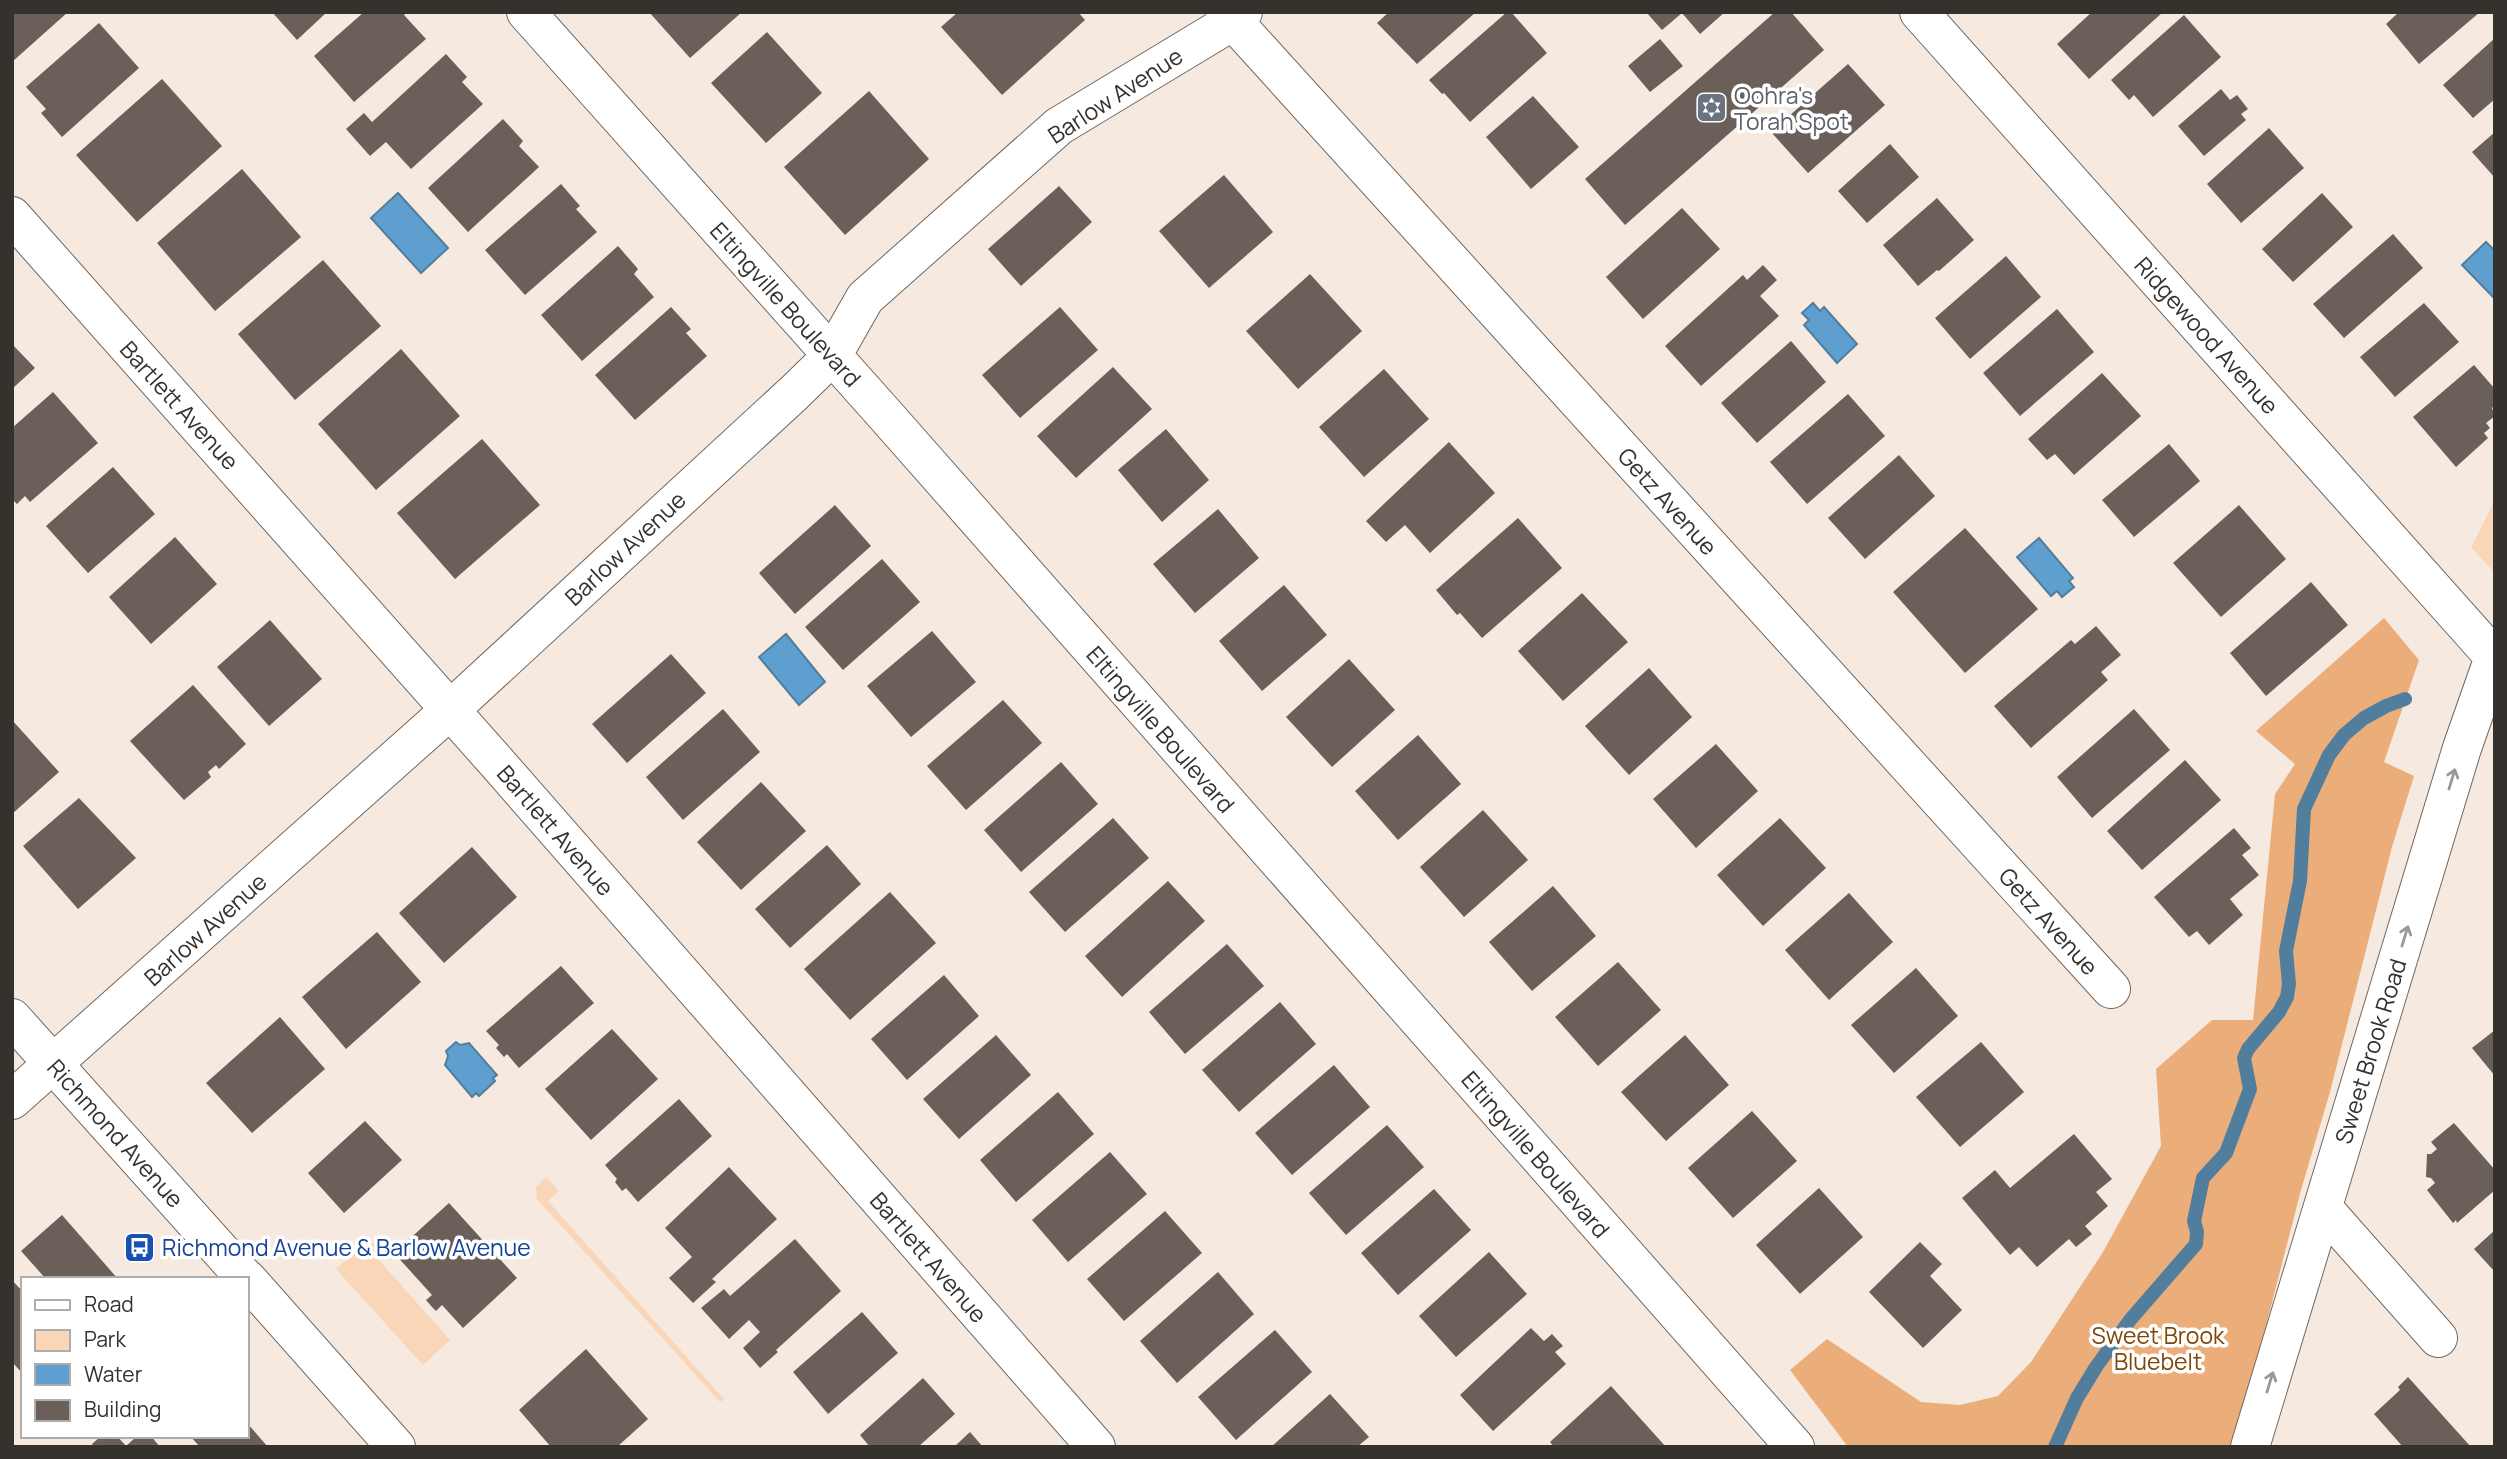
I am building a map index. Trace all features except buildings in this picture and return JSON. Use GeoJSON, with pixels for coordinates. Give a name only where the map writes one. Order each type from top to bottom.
{"type":"FeatureCollection","features":[{"type":"Feature","properties":{"kind":"street","name":"Eltingville Boulevard"},"geometry":{"type":"LineString","coordinates":[[526,12],[1795,1447]]}},
{"type":"Feature","properties":{"kind":"street","name":"Ridgewood Avenue"},"geometry":{"type":"LineString","coordinates":[[1919,12],[2494,657]]}},
{"type":"Feature","properties":{"kind":"street","name":"Barlow Avenue"},"geometry":{"type":"LineString","coordinates":[[12,1100],[450,710],[832,356],[865,298],[1059,126],[1233,15]]}},
{"type":"Feature","properties":{"kind":"street","name":"Getz Avenue"},"geometry":{"type":"LineString","coordinates":[[1233,15],[2111,989]]}},
{"type":"Feature","properties":{"kind":"street","name":"Bartlett Avenue"},"geometry":{"type":"LineString","coordinates":[[12,216],[450,710],[1096,1447]]}},
{"type":"Feature","properties":{"kind":"street","name":"Sweet Brook Road"},"geometry":{"type":"LineString","coordinates":[[2250,1447],[2462,748],[2494,657]]}},
{"type":"Feature","properties":{"kind":"street","name":"Richmond Avenue"},"geometry":{"type":"LineString","coordinates":[[12,1018],[245,1277]]}},
{"type":"Feature","properties":{"kind":"street"},"geometry":{"type":"LineString","coordinates":[[2323,1208],[2438,1338]]}},
{"type":"Feature","properties":{"kind":"street","name":"Richmond Avenue"},"geometry":{"type":"LineString","coordinates":[[248,1280],[396,1447]]}},
{"type":"Feature","properties":{"kind":"green space"},"geometry":{"type":"Polygon","coordinates":[[[2495,500],[2495,573],[2471,547],[2495,500]]]}},
{"type":"Feature","properties":{"kind":"green space","name":"Sweet Brook Bluebelt"},"geometry":{"type":"Polygon","coordinates":[[[2384,618],[2419,660],[2384,762],[2414,776],[2392,847],[2330,1092],[2232,1447],[1848,1447],[1790,1370],[1827,1339],[1921,1402],[1960,1405],[1998,1396],[2031,1362],[2103,1252],[2161,1146],[2156,1069],[2212,1020],[2253,1020],[2275,794],[2295,764],[2256,731],[2384,618]]]}},
{"type":"Feature","properties":{"kind":"green space"},"geometry":{"type":"Polygon","coordinates":[[[546,1177],[559,1191],[548,1201],[724,1399],[720,1402],[537,1199],[536,1187],[546,1177]]]}},
{"type":"Feature","properties":{"kind":"green space"},"geometry":{"type":"Polygon","coordinates":[[[370,1239],[384,1255],[379,1260],[450,1340],[423,1365],[336,1269],[370,1239]]]}},
{"type":"Feature","properties":{"kind":"water"},"geometry":{"type":"Polygon","coordinates":[[[398,193],[448,248],[421,273],[371,218],[398,193]]]}},
{"type":"Feature","properties":{"kind":"water"},"geometry":{"type":"Polygon","coordinates":[[[2486,242],[2495,251],[2495,299],[2462,265],[2486,242]]]}},
{"type":"Feature","properties":{"kind":"water"},"geometry":{"type":"Polygon","coordinates":[[[1813,303],[1820,311],[1824,307],[1857,344],[1837,363],[1804,325],[1809,320],[1802,313],[1813,303]]]}},
{"type":"Feature","properties":{"kind":"water"},"geometry":{"type":"Polygon","coordinates":[[[2039,538],[2073,578],[2069,581],[2074,587],[2062,597],[2057,591],[2051,596],[2017,557],[2039,538]]]}},
{"type":"Feature","properties":{"kind":"water"},"geometry":{"type":"Polygon","coordinates":[[[786,634],[825,682],[799,705],[759,657],[786,634]]]}},
{"type":"Feature","properties":{"kind":"water"},"geometry":{"type":"Polygon","coordinates":[[[456,1042],[460,1045],[469,1043],[497,1075],[493,1078],[495,1081],[479,1096],[476,1093],[472,1097],[445,1065],[448,1056],[446,1051],[456,1042]]]}},
{"type":"Feature","properties":{"kind":"waterway"},"geometry":{"type":"LineString","coordinates":[[2055,1447],[2077,1398],[2096,1367],[2130,1320],[2196,1244],[2194,1221],[2203,1178],[2226,1153],[2250,1089],[2244,1058],[2248,1049],[2279,1012],[2287,997],[2289,984],[2286,951],[2300,881],[2304,809],[2329,755],[2344,735],[2364,718],[2405,699]]}},
{"type":"Feature","properties":{"kind":"place","name":"Oohra's Torah Spot"},"geometry":{"type":"Point","coordinates":[1711,108]}},
{"type":"Feature","properties":{"kind":"place","name":"Richmond Avenue & Barlow Avenue"},"geometry":{"type":"Point","coordinates":[139,1247]}}]}
